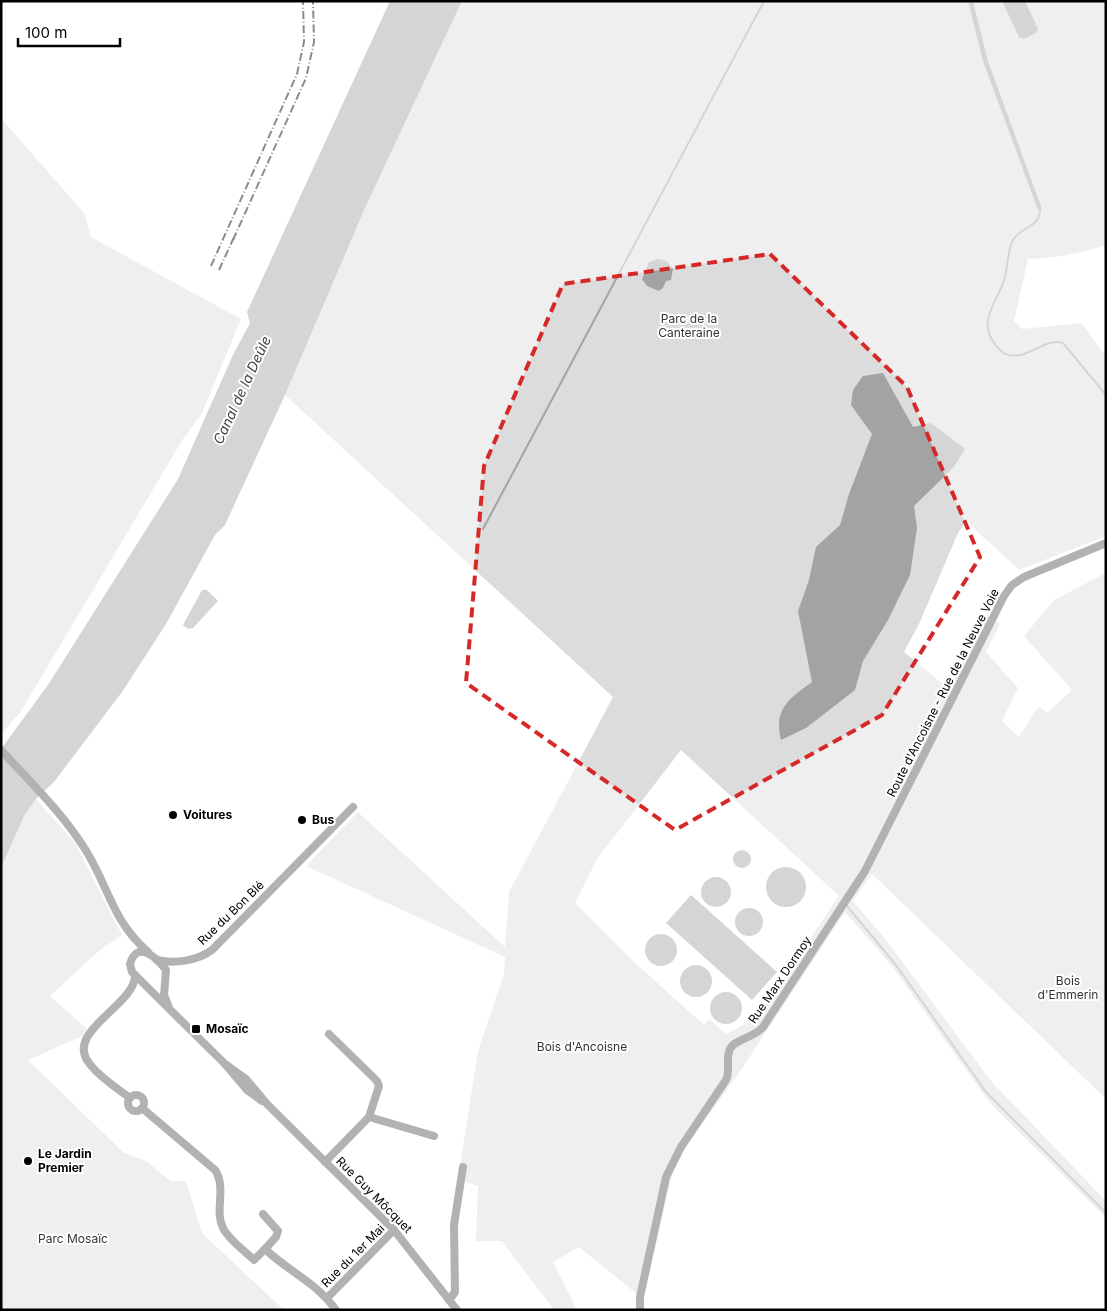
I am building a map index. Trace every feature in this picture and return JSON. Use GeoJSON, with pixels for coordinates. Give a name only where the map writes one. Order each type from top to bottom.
{"type":"FeatureCollection","features":[{"type":"Feature","properties":{"kind":"street","name":"Route d'Ancoisne - Rue de la Neuve Voie"},"geometry":{"type":"LineString","coordinates":[[845,902],[869,864],[1009,588],[1024,577],[1106,543]]}},
{"type":"Feature","properties":{"kind":"street"},"geometry":{"type":"LineString","coordinates":[[1,750],[87,851],[116,915],[128,933],[166,970],[165,999],[169,1008]]}},
{"type":"Feature","properties":{"kind":"street"},"geometry":{"type":"LineString","coordinates":[[1,756],[53,810],[66,830]]}},
{"type":"Feature","properties":{"kind":"street","name":"Rue du Bon Blé"},"geometry":{"type":"LineString","coordinates":[[156,960],[182,961],[203,955],[216,946],[353,807]]}},
{"type":"Feature","properties":{"kind":"street","name":"Rue Marx Dormoy"},"geometry":{"type":"LineString","coordinates":[[640,1310],[640,1297],[664,1185],[675,1158],[726,1080],[729,1072],[729,1052],[732,1046],[753,1036],[763,1027],[845,902]]}},
{"type":"Feature","properties":{"kind":"street"},"geometry":{"type":"LineString","coordinates":[[128,933],[132,957],[130,968],[148,988]]}},
{"type":"Feature","properties":{"kind":"street"},"geometry":{"type":"LineString","coordinates":[[132,957],[140,951],[148,952]]}},
{"type":"Feature","properties":{"kind":"street","name":"Rue du Bon Blé"},"geometry":{"type":"LineString","coordinates":[[166,980],[182,961]]}},
{"type":"Feature","properties":{"kind":"street"},"geometry":{"type":"LineString","coordinates":[[135,975],[132,989],[90,1032],[84,1048],[90,1064],[130,1098],[128,1104],[132,1110],[138,1111],[142,1108],[215,1170],[222,1185],[221,1223],[227,1234],[254,1260],[277,1235],[278,1231],[263,1214]]}},
{"type":"Feature","properties":{"kind":"street"},"geometry":{"type":"LineString","coordinates":[[132,989],[157,989],[166,980]]}},
{"type":"Feature","properties":{"kind":"street","name":"Rue Guy Môcquet"},"geometry":{"type":"LineString","coordinates":[[148,988],[225,1064],[247,1090],[267,1104],[394,1230],[456,1310]]}},
{"type":"Feature","properties":{"kind":"street"},"geometry":{"type":"LineString","coordinates":[[325,1162],[369,1117],[378,1083],[329,1034]]}},
{"type":"Feature","properties":{"kind":"street"},"geometry":{"type":"LineString","coordinates":[[369,1117],[434,1136]]}},
{"type":"Feature","properties":{"kind":"street"},"geometry":{"type":"LineString","coordinates":[[449,1300],[454,1292],[454,1225],[463,1168]]}},
{"type":"Feature","properties":{"kind":"street","name":"Rue du 1er Mai"},"geometry":{"type":"LineString","coordinates":[[327,1298],[394,1230]]}},
{"type":"Feature","properties":{"kind":"street","name":"Rue du 1er Mai"},"geometry":{"type":"LineString","coordinates":[[265,1249],[289,1270],[317,1287],[336,1310]]}},
{"type":"Feature","properties":{"kind":"highlighted area"},"geometry":{"type":"Polygon","coordinates":[[[770,254],[907,387],[980,557],[882,715],[675,830],[466,683],[484,466],[563,284],[770,254]]]}},
{"type":"Feature","properties":{"kind":"green space","name":"Parc de la Canteraine"},"geometry":{"type":"Polygon","coordinates":[[[462,1],[1106,1],[1106,245],[1067,255],[1028,259],[1014,321],[1022,329],[1082,323],[1106,357],[1106,536],[1019,570],[966,521],[958,533],[919,624],[904,652],[949,689],[988,615],[1000,624],[986,652],[1018,688],[1002,721],[1019,737],[1036,710],[1040,707],[1047,713],[1072,690],[1024,636],[1054,600],[1106,573],[1106,1099],[872,874],[853,901],[886,940],[991,1081],[1106,1201],[1106,1218],[989,1102],[892,966],[845,912],[739,1073],[685,1148],[673,1171],[643,1299],[579,1247],[553,1262],[577,1310],[554,1310],[502,1241],[476,1241],[478,1186],[458,1179],[478,1051],[504,974],[505,957],[306,866],[358,812],[505,947],[509,892],[613,697],[285,395],[365,208],[462,1]],[[681,750],[597,859],[575,903],[633,961],[704,1025],[709,1019],[727,1034],[758,1016],[839,896],[681,750]]]}},
{"type":"Feature","properties":{"kind":"green space"},"geometry":{"type":"Polygon","coordinates":[[[1,118],[84,213],[91,237],[241,319],[202,413],[183,439],[21,711],[1,735],[1,118]]]}},
{"type":"Feature","properties":{"kind":"green space","name":"Parc Mosaïc"},"geometry":{"type":"Polygon","coordinates":[[[36,799],[75,843],[122,935],[100,950],[50,996],[87,1029],[82,1036],[28,1060],[123,1152],[146,1161],[171,1181],[186,1181],[202,1233],[284,1310],[1,1310],[1,868],[24,816],[36,799]]]}},
{"type":"Feature","properties":{"kind":"water","name":"Canal de la Deûle"},"geometry":{"type":"Polygon","coordinates":[[[390,1],[462,1],[365,208],[285,395],[225,525],[215,535],[166,624],[122,692],[54,782],[36,799],[24,816],[1,868],[1,749],[48,685],[178,479],[232,357],[250,323],[247,312],[390,1]]]}},
{"type":"Feature","properties":{"kind":"water"},"geometry":{"type":"Polygon","coordinates":[[[968,1],[973,1],[988,61],[1042,209],[1038,210],[983,61],[968,1]]]}},
{"type":"Feature","properties":{"kind":"water"},"geometry":{"type":"Polygon","coordinates":[[[1002,1],[1025,1],[1038,29],[1036,33],[1024,39],[1019,37],[1002,1]]]}},
{"type":"Feature","properties":{"kind":"water"},"geometry":{"type":"Polygon","coordinates":[[[658,259],[667,261],[673,269],[671,280],[666,281],[663,288],[659,291],[647,286],[642,279],[649,262],[658,259]]]}},
{"type":"Feature","properties":{"kind":"water"},"geometry":{"type":"Polygon","coordinates":[[[883,373],[913,427],[931,423],[965,449],[954,467],[914,506],[917,528],[910,575],[888,620],[863,661],[855,690],[806,728],[781,740],[779,720],[781,712],[790,699],[812,682],[798,611],[809,580],[816,547],[840,525],[849,494],[872,434],[851,405],[853,390],[863,376],[883,373]]]}},
{"type":"Feature","properties":{"kind":"water"},"geometry":{"type":"Polygon","coordinates":[[[202,590],[207,590],[218,601],[193,628],[188,629],[183,625],[202,590]]]}},
{"type":"Feature","properties":{"kind":"water"},"geometry":{"type":"Polygon","coordinates":[[[742,850],[750,855],[751,859],[746,867],[742,868],[734,863],[733,859],[738,851],[742,850]]]}},
{"type":"Feature","properties":{"kind":"water"},"geometry":{"type":"Polygon","coordinates":[[[790,867],[797,870],[803,876],[806,887],[805,895],[797,904],[790,907],[782,907],[775,904],[767,895],[766,883],[769,876],[778,868],[790,867]]]}},
{"type":"Feature","properties":{"kind":"water"},"geometry":{"type":"Polygon","coordinates":[[[716,877],[722,878],[730,886],[730,898],[722,906],[716,907],[710,906],[702,898],[701,892],[702,886],[710,878],[716,877]]]}},
{"type":"Feature","properties":{"kind":"water"},"geometry":{"type":"Polygon","coordinates":[[[691,895],[777,972],[752,1000],[666,923],[691,895]]]}},
{"type":"Feature","properties":{"kind":"water"},"geometry":{"type":"Polygon","coordinates":[[[749,908],[759,912],[763,922],[759,932],[749,936],[739,932],[735,922],[739,912],[749,908]]]}},
{"type":"Feature","properties":{"kind":"water"},"geometry":{"type":"Polygon","coordinates":[[[661,934],[667,935],[672,939],[676,944],[676,956],[672,961],[667,965],[661,966],[655,965],[650,961],[646,956],[645,950],[646,944],[650,939],[655,935],[661,934]]]}},
{"type":"Feature","properties":{"kind":"water"},"geometry":{"type":"Polygon","coordinates":[[[696,965],[702,966],[707,970],[711,975],[711,987],[707,992],[702,996],[696,997],[690,996],[685,992],[681,987],[680,981],[681,975],[685,970],[690,966],[696,965]]]}},
{"type":"Feature","properties":{"kind":"water"},"geometry":{"type":"Polygon","coordinates":[[[726,992],[737,997],[742,1008],[737,1019],[726,1024],[715,1019],[710,1008],[715,997],[726,992]]]}},
{"type":"Feature","properties":{"kind":"waterway"},"geometry":{"type":"LineString","coordinates":[[483,529],[764,1]]}},
{"type":"Feature","properties":{"kind":"waterway"},"geometry":{"type":"LineString","coordinates":[[1040,208],[1039,215],[1034,223],[1016,235],[1011,245],[1005,277],[988,319],[990,335],[1001,351],[1014,356],[1049,343],[1063,343],[1106,395]]}},
{"type":"Feature","properties":{"kind":"waterway"},"geometry":{"type":"LineString","coordinates":[[847,906],[896,965],[986,1092],[1106,1213]]}},
{"type":"Feature","properties":{"kind":"railway"},"geometry":{"type":"LineString","coordinates":[[211,266],[297,74],[304,42],[303,1]]}},
{"type":"Feature","properties":{"kind":"railway"},"geometry":{"type":"LineString","coordinates":[[233,240],[306,78],[314,42],[313,1]]}},
{"type":"Feature","properties":{"kind":"railway"},"geometry":{"type":"LineString","coordinates":[[219,270],[236,233]]}},
{"type":"Feature","properties":{"kind":"place","name":"Voitures"},"geometry":{"type":"Point","coordinates":[173,815]}},
{"type":"Feature","properties":{"kind":"place","name":"Bus"},"geometry":{"type":"Point","coordinates":[302,820]}},
{"type":"Feature","properties":{"kind":"place","name":"Mosaïc"},"geometry":{"type":"Point","coordinates":[196,1029]}},
{"type":"Feature","properties":{"kind":"place","name":"Le Jardin Premier"},"geometry":{"type":"Point","coordinates":[28,1161]}},
{"type":"Feature","properties":{"kind":"park label","name":"Bois d'Emmerin"},"geometry":{"type":"Point","coordinates":[1068,988]}},
{"type":"Feature","properties":{"kind":"park label","name":"Bois d'Ancoisne"},"geometry":{"type":"Point","coordinates":[582,1047]}}]}
